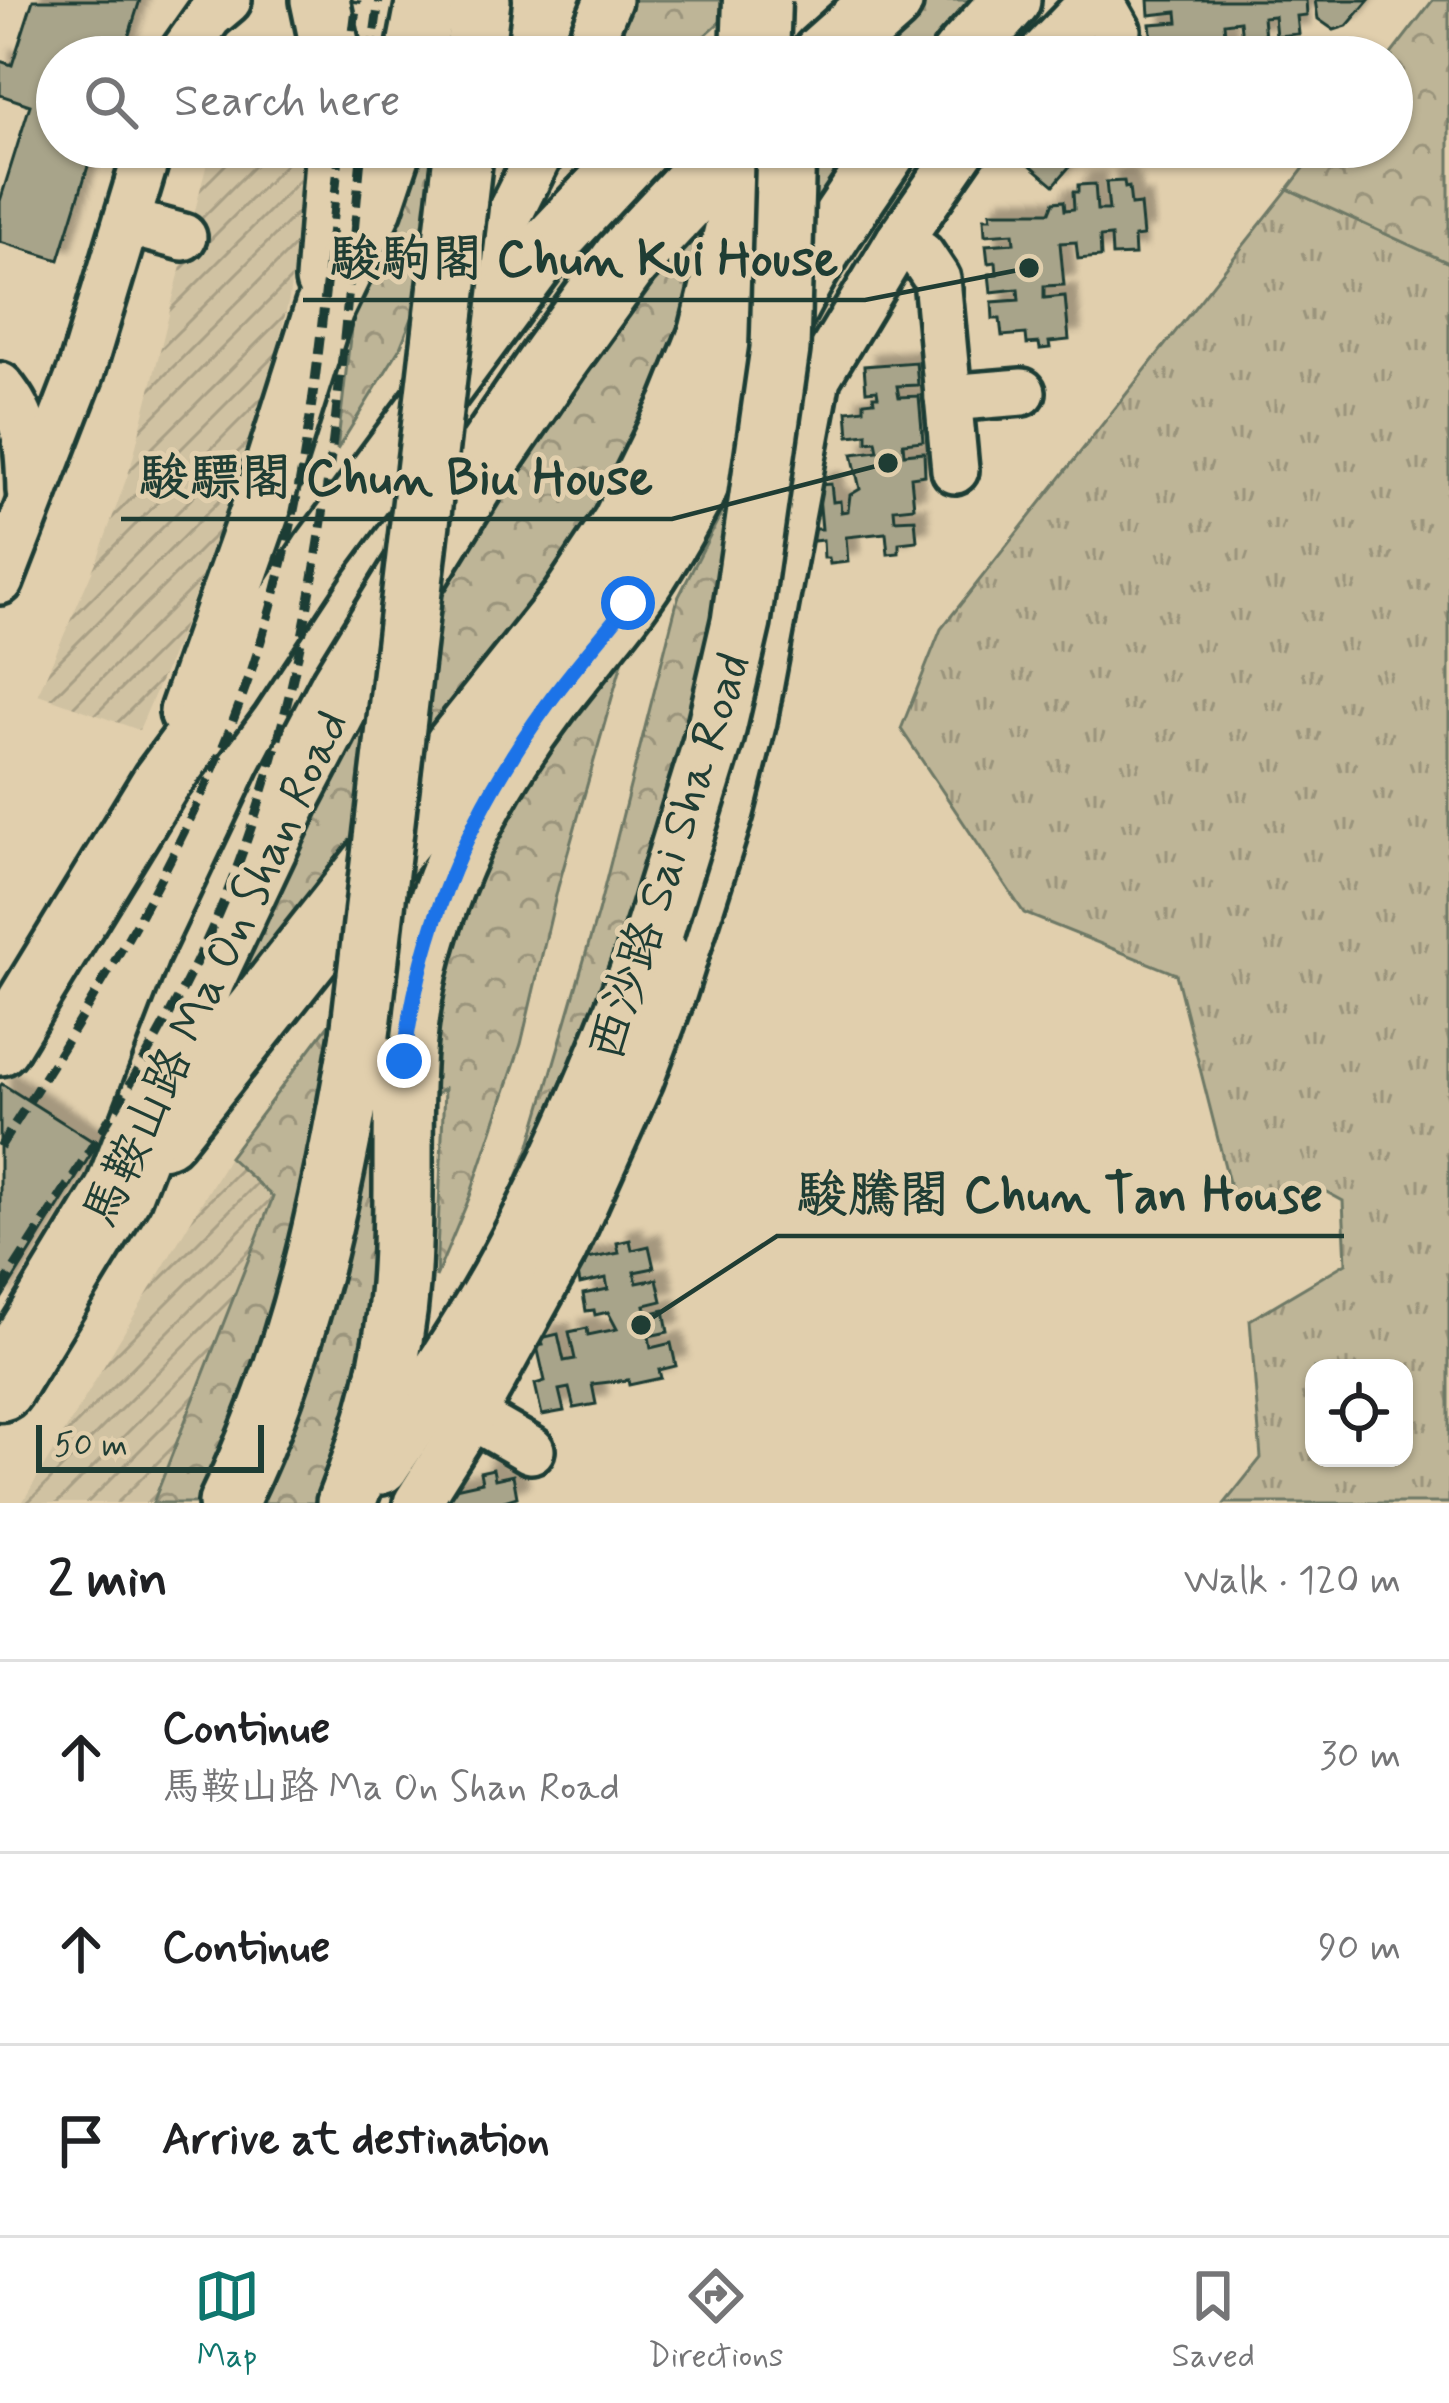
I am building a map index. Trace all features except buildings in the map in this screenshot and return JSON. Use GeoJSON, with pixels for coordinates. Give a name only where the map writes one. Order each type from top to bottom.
{"type":"FeatureCollection","features":[{"type":"Feature","properties":{"kind":"highway"},"geometry":{"type":"LineString","coordinates":[[756,36],[757,0]]}},
{"type":"Feature","properties":{"kind":"highway"},"geometry":{"type":"LineString","coordinates":[[849,36],[889,0]]}},
{"type":"Feature","properties":{"kind":"highway","name":"馬鞍山路 Ma On Shan Road"},"geometry":{"type":"LineString","coordinates":[[0,1388],[118,1193],[201,978],[280,809],[344,687],[469,484],[567,341],[626,260],[711,168]]}},
{"type":"Feature","properties":{"kind":"highway"},"geometry":{"type":"LineString","coordinates":[[118,1193],[264,1001],[418,812],[458,748],[603,562],[658,462],[700,370],[722,307],[747,168]]}},
{"type":"Feature","properties":{"kind":"highway"},"geometry":{"type":"LineString","coordinates":[[418,812],[548,703]]}},
{"type":"Feature","properties":{"kind":"main road"},"geometry":{"type":"LineString","coordinates":[[320,0],[328,36]]}},
{"type":"Feature","properties":{"kind":"main road"},"geometry":{"type":"LineString","coordinates":[[419,36],[426,0]]}},
{"type":"Feature","properties":{"kind":"main road"},"geometry":{"type":"LineString","coordinates":[[477,36],[481,0]]}},
{"type":"Feature","properties":{"kind":"main road"},"geometry":{"type":"LineString","coordinates":[[780,0],[783,36]]}},
{"type":"Feature","properties":{"kind":"main road"},"geometry":{"type":"LineString","coordinates":[[759,36],[798,0]]}},
{"type":"Feature","properties":{"kind":"main road"},"geometry":{"type":"LineString","coordinates":[[979,36],[1011,0]]}},
{"type":"Feature","properties":{"kind":"main road"},"geometry":{"type":"LineString","coordinates":[[324,309],[334,168]]}},
{"type":"Feature","properties":{"kind":"main road"},"geometry":{"type":"LineString","coordinates":[[161,782],[206,669],[324,309],[387,168]]}},
{"type":"Feature","properties":{"kind":"main road"},"geometry":{"type":"LineString","coordinates":[[228,1503],[276,1392],[314,1270],[360,1034],[462,168]]}},
{"type":"Feature","properties":{"kind":"main road","name":"馬鞍山路 Ma On Shan Road"},"geometry":{"type":"LineString","coordinates":[[0,1046],[161,782],[230,689],[320,553],[544,250],[621,168]]}},
{"type":"Feature","properties":{"kind":"main road","name":"西沙路 Sai Sha Road"},"geometry":{"type":"LineString","coordinates":[[355,1503],[474,1322],[527,1227],[617,1035],[654,932],[714,738],[741,622],[780,350],[785,168]]}},
{"type":"Feature","properties":{"kind":"main road"},"geometry":{"type":"LineString","coordinates":[[346,1503],[367,1450],[394,1335],[400,1282],[404,1061],[422,954],[452,866],[493,787],[548,703],[651,568],[804,279],[876,168]]}},
{"type":"Feature","properties":{"kind":"street"},"geometry":{"type":"LineString","coordinates":[[195,36],[228,0]]}},
{"type":"Feature","properties":{"kind":"street"},"geometry":{"type":"LineString","coordinates":[[593,36],[608,0]]}},
{"type":"Feature","properties":{"kind":"street"},"geometry":{"type":"LineString","coordinates":[[1060,36],[1097,0],[1117,30],[1115,36]]}},
{"type":"Feature","properties":{"kind":"street"},"geometry":{"type":"LineString","coordinates":[[0,581],[81,372],[143,168]]}},
{"type":"Feature","properties":{"kind":"street"},"geometry":{"type":"LineString","coordinates":[[380,473],[532,168]]}},
{"type":"Feature","properties":{"kind":"street"},"geometry":{"type":"LineString","coordinates":[[417,1503],[472,1416],[563,1251],[674,992],[704,903],[753,721],[812,393],[824,364],[898,241],[949,168]]}},
{"type":"Feature","properties":{"kind":"street"},"geometry":{"type":"LineString","coordinates":[[127,222],[184,237]]}},
{"type":"Feature","properties":{"kind":"street"},"geometry":{"type":"LineString","coordinates":[[898,241],[921,255],[937,279],[955,470]]}},
{"type":"Feature","properties":{"kind":"street"},"geometry":{"type":"LineString","coordinates":[[0,386],[14,403],[28,435],[31,506]]}},
{"type":"Feature","properties":{"kind":"street"},"geometry":{"type":"LineString","coordinates":[[948,398],[1022,392]]}},
{"type":"Feature","properties":{"kind":"street"},"geometry":{"type":"LineString","coordinates":[[472,1416],[531,1450]]}},
{"type":"Feature","properties":{"kind":"shaded area"},"geometry":{"type":"Polygon","coordinates":[[[206,168],[305,168],[289,299],[269,382],[177,643],[139,730],[38,694],[97,560],[131,466],[206,168]]]}},
{"type":"Feature","properties":{"kind":"shaded area"},"geometry":{"type":"Polygon","coordinates":[[[229,1157],[273,1196],[153,1503],[22,1503],[229,1157]]]}},
{"type":"Feature","properties":{"kind":"green space"},"geometry":{"type":"Polygon","coordinates":[[[624,0],[744,0],[704,36],[610,36],[624,0]]]}},
{"type":"Feature","properties":{"kind":"green space"},"geometry":{"type":"Polygon","coordinates":[[[919,0],[979,0],[949,36],[880,36],[919,0]]]}},
{"type":"Feature","properties":{"kind":"green space"},"geometry":{"type":"Polygon","coordinates":[[[1433,0],[1449,0],[1449,263],[1288,189],[1304,168],[1413,168],[1413,36],[1405,36],[1433,0]]]}},
{"type":"Feature","properties":{"kind":"green space"},"geometry":{"type":"Polygon","coordinates":[[[370,168],[473,168],[400,348],[337,450],[370,168]]]}},
{"type":"Feature","properties":{"kind":"green space"},"geometry":{"type":"Polygon","coordinates":[[[748,168],[851,168],[709,409],[605,522],[258,970],[243,961],[330,789],[424,620],[525,456],[684,241],[748,168]]]}},
{"type":"Feature","properties":{"kind":"green space"},"geometry":{"type":"Polygon","coordinates":[[[1288,189],[1449,263],[1449,1503],[1225,1503],[1261,1458],[1250,1320],[1346,1263],[1343,1201],[1321,1189],[1235,1206],[1176,974],[1024,913],[901,729],[941,629],[1288,189]]]}},
{"type":"Feature","properties":{"kind":"green space"},"geometry":{"type":"Polygon","coordinates":[[[748,461],[701,688],[630,925],[541,1154],[468,1296],[530,1145],[598,912],[678,598],[748,461]]]}},
{"type":"Feature","properties":{"kind":"green space"},"geometry":{"type":"Polygon","coordinates":[[[623,659],[558,887],[521,1044],[470,1196],[436,1277],[444,1089],[424,1102],[428,1038],[460,904],[528,780],[623,659]]]}},
{"type":"Feature","properties":{"kind":"green space"},"geometry":{"type":"Polygon","coordinates":[[[335,1016],[292,1241],[256,1363],[196,1503],[153,1503],[273,1197],[229,1157],[335,1016]]]}},
{"type":"Feature","properties":{"kind":"green space"},"geometry":{"type":"Polygon","coordinates":[[[380,1025],[385,1290],[331,1477],[317,1503],[254,1503],[380,1025]]]}},
{"type":"Feature","properties":{"kind":"railway"},"geometry":{"type":"LineString","coordinates":[[353,36],[357,0]]}},
{"type":"Feature","properties":{"kind":"railway"},"geometry":{"type":"LineString","coordinates":[[374,36],[379,0]]}},
{"type":"Feature","properties":{"kind":"railway"},"geometry":{"type":"LineString","coordinates":[[0,1147],[150,898],[214,768],[241,700],[280,572],[305,452],[338,168]]}},
{"type":"Feature","properties":{"kind":"railway"},"geometry":{"type":"LineString","coordinates":[[0,1291],[124,1094],[181,993],[229,888],[261,798],[286,708],[322,523],[360,168]]}},
{"type":"Feature","properties":{"kind":"place","name":"駿駒閣 Chun Kui House"},"geometry":{"type":"Point","coordinates":[1029,268]}},
{"type":"Feature","properties":{"kind":"place","name":"駿驃閣 Chun Biu House"},"geometry":{"type":"Point","coordinates":[888,463]}},
{"type":"Feature","properties":{"kind":"place","name":"駿騰閣 Chun Tan House"},"geometry":{"type":"Point","coordinates":[641,1325]}},
{"type":"Feature","properties":{"kind":"route"},"geometry":{"type":"LineString","coordinates":[[404,1061],[422,954],[452,866],[493,787],[548,703],[628,603]]}}]}
